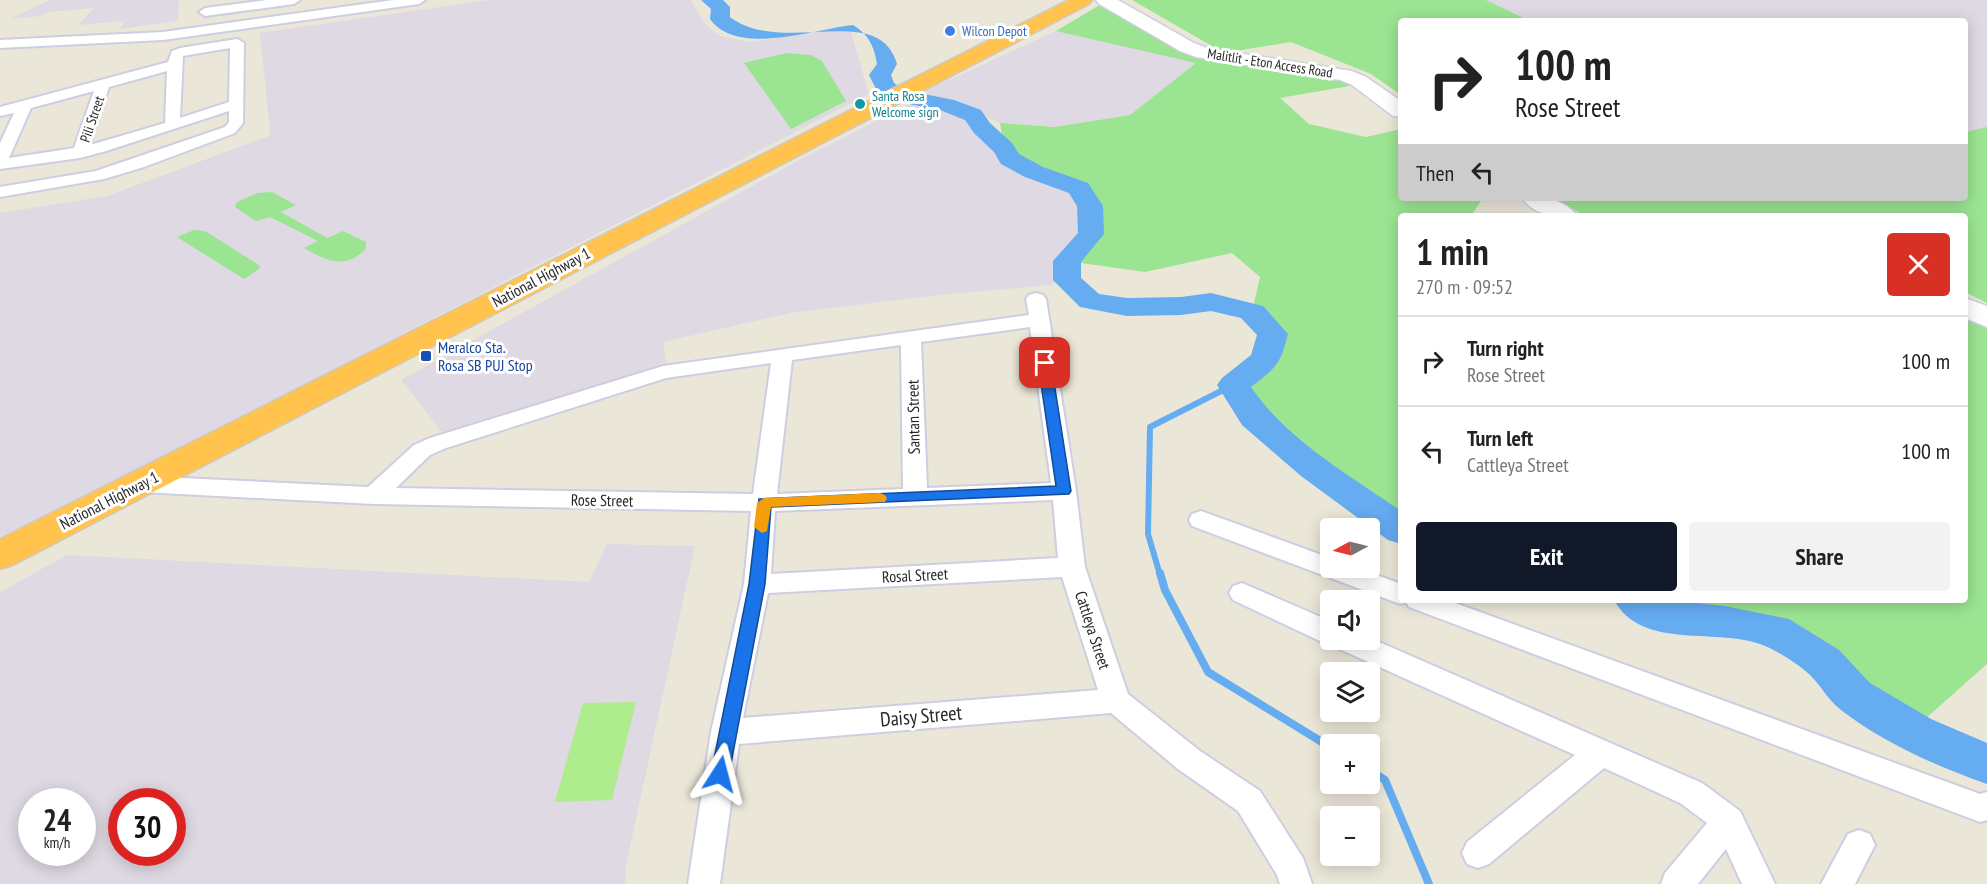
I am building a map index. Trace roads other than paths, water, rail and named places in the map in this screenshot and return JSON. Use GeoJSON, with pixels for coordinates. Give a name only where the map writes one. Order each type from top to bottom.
{"type":"FeatureCollection","features":[{"type":"Feature","properties":{"kind":"highway","name":"National Highway 1"},"geometry":{"type":"LineString","coordinates":[[0,555],[1083,0]]}},
{"type":"Feature","properties":{"kind":"street"},"geometry":{"type":"LineString","coordinates":[[201,30],[207,6],[294,0]]}},
{"type":"Feature","properties":{"kind":"street"},"geometry":{"type":"LineString","coordinates":[[0,45],[164,36],[419,0]]}},
{"type":"Feature","properties":{"kind":"street","name":"Malitlit - Eton Access Road"},"geometry":{"type":"LineString","coordinates":[[1105,0],[1209,51],[1348,71],[1364,78],[1398,102]]}},
{"type":"Feature","properties":{"kind":"street","name":"Malitlit - Eton Access Road"},"geometry":{"type":"LineString","coordinates":[[1119,0],[1187,47],[1203,53],[1345,75],[1359,81],[1398,109]]}},
{"type":"Feature","properties":{"kind":"street"},"geometry":{"type":"LineString","coordinates":[[0,192],[99,176],[222,135],[236,123],[237,43],[177,54],[174,65],[172,125]]}},
{"type":"Feature","properties":{"kind":"street"},"geometry":{"type":"LineString","coordinates":[[0,112],[174,65]]}},
{"type":"Feature","properties":{"kind":"street","name":"Pili Street"},"geometry":{"type":"LineString","coordinates":[[80,153],[103,84]]}},
{"type":"Feature","properties":{"kind":"street"},"geometry":{"type":"LineString","coordinates":[[24,107],[0,162],[80,153],[101,148],[237,104]]}},
{"type":"Feature","properties":{"kind":"street"},"geometry":{"type":"LineString","coordinates":[[1526,201],[1546,213]]}},
{"type":"Feature","properties":{"kind":"street"},"geometry":{"type":"LineString","coordinates":[[1539,201],[1559,213]]}},
{"type":"Feature","properties":{"kind":"street"},"geometry":{"type":"LineString","coordinates":[[1968,308],[1987,318]]}},
{"type":"Feature","properties":{"kind":"street","name":"Cattleya Street"},"geometry":{"type":"LineString","coordinates":[[910,336],[1037,310],[1064,491],[1072,567],[1116,701]]}},
{"type":"Feature","properties":{"kind":"street"},"geometry":{"type":"LineString","coordinates":[[374,496],[422,450],[438,443],[663,372],[910,336]]}},
{"type":"Feature","properties":{"kind":"street","name":"Santan Street"},"geometry":{"type":"LineString","coordinates":[[910,336],[915,497]]}},
{"type":"Feature","properties":{"kind":"street"},"geometry":{"type":"LineString","coordinates":[[705,884],[726,732],[757,584],[782,354]]}},
{"type":"Feature","properties":{"kind":"street","name":"Rose Street"},"geometry":{"type":"LineString","coordinates":[[141,484],[374,496],[764,503],[1064,491]]}},
{"type":"Feature","properties":{"kind":"street"},"geometry":{"type":"LineString","coordinates":[[1201,520],[1398,593]]}},
{"type":"Feature","properties":{"kind":"street","name":"Rosal Street"},"geometry":{"type":"LineString","coordinates":[[757,584],[1072,567]]}},
{"type":"Feature","properties":{"kind":"street"},"geometry":{"type":"LineString","coordinates":[[1242,593],[1320,628]]}},
{"type":"Feature","properties":{"kind":"street"},"geometry":{"type":"LineString","coordinates":[[1426,603],[1980,808],[1987,806]]}},
{"type":"Feature","properties":{"kind":"street"},"geometry":{"type":"LineString","coordinates":[[1370,650],[1690,793],[1729,821],[1759,884]]}},
{"type":"Feature","properties":{"kind":"street"},"geometry":{"type":"LineString","coordinates":[[1116,701],[1190,760],[1249,801],[1291,869],[1296,884]]}},
{"type":"Feature","properties":{"kind":"street","name":"Daisy Street"},"geometry":{"type":"LineString","coordinates":[[726,732],[1116,701]]}},
{"type":"Feature","properties":{"kind":"street"},"geometry":{"type":"LineString","coordinates":[[1478,853],[1600,753]]}},
{"type":"Feature","properties":{"kind":"street"},"geometry":{"type":"LineString","coordinates":[[1677,884],[1729,821]]}},
{"type":"Feature","properties":{"kind":"street"},"geometry":{"type":"LineString","coordinates":[[1837,884],[1859,845]]}},
{"type":"Feature","properties":{"kind":"waterway"},"geometry":{"type":"LineString","coordinates":[[710,0],[721,7],[720,19],[744,32],[768,33],[856,19],[869,27],[881,42],[887,64],[880,75],[885,86],[897,95],[946,105],[973,115],[982,128],[1004,148],[1010,159],[1034,172],[1079,188],[1090,206],[1091,234],[1067,261],[1067,280],[1090,301],[1127,307],[1181,306],[1211,302],[1252,312],[1273,334],[1266,359],[1233,385],[1254,417],[1314,468],[1398,528]]}},
{"type":"Feature","properties":{"kind":"waterway"},"geometry":{"type":"LineString","coordinates":[[1160,575],[1148,534],[1150,427],[1233,385]]}},
{"type":"Feature","properties":{"kind":"waterway"},"geometry":{"type":"LineString","coordinates":[[1160,573],[1165,590],[1208,672],[1320,741]]}},
{"type":"Feature","properties":{"kind":"waterway"},"geometry":{"type":"LineString","coordinates":[[1639,603],[1661,617],[1725,622],[1774,631],[1824,662],[1855,696],[1915,733],[1987,764]]}},
{"type":"Feature","properties":{"kind":"waterway"},"geometry":{"type":"LineString","coordinates":[[1380,777],[1385,780],[1429,884]]}},
{"type":"Feature","properties":{"kind":"place","name":"Wilcon Depot"},"geometry":{"type":"Point","coordinates":[950,31]}},
{"type":"Feature","properties":{"kind":"place","name":"Santa Rosa Welcome sign"},"geometry":{"type":"Point","coordinates":[860,104]}},
{"type":"Feature","properties":{"kind":"place","name":"Meralco Sta. Rosa SB PUJ Stop"},"geometry":{"type":"Point","coordinates":[426,356]}}]}
